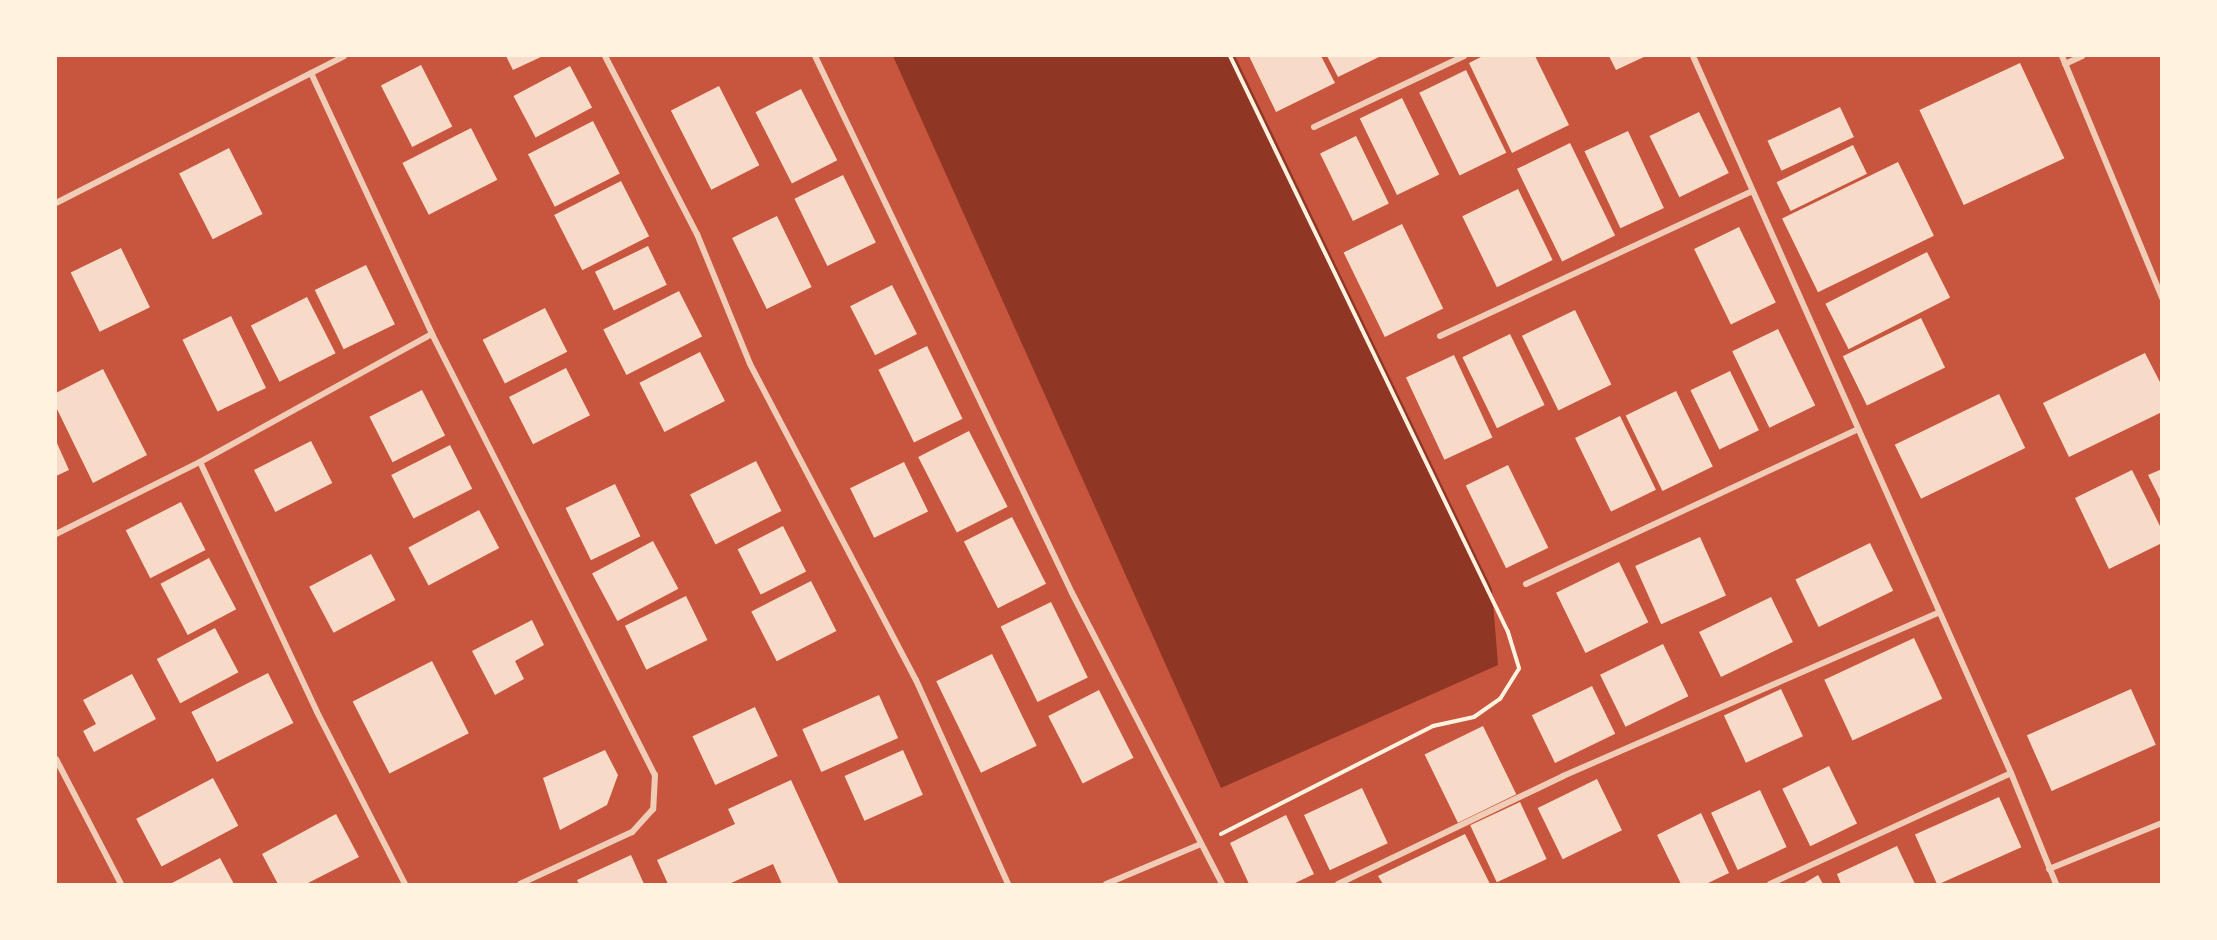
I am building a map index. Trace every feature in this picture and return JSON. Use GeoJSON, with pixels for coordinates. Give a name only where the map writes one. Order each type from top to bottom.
{"type":"FeatureCollection","features":[{"type":"Feature","properties":{"kind":"street"},"geometry":{"type":"LineString","coordinates":[[56,203],[344,56]]}},
{"type":"Feature","properties":{"kind":"street"},"geometry":{"type":"LineString","coordinates":[[605,56],[697,234],[750,364],[915,680],[1008,885]]}},
{"type":"Feature","properties":{"kind":"street"},"geometry":{"type":"LineString","coordinates":[[815,56],[1072,593],[1222,885]]}},
{"type":"Feature","properties":{"kind":"street"},"geometry":{"type":"LineString","coordinates":[[1314,127],[1464,56]]}},
{"type":"Feature","properties":{"kind":"street"},"geometry":{"type":"LineString","coordinates":[[1693,56],[1937,613],[2011,773],[2056,885]]}},
{"type":"Feature","properties":{"kind":"street"},"geometry":{"type":"LineString","coordinates":[[2062,56],[2162,298]]}},
{"type":"Feature","properties":{"kind":"street"},"geometry":{"type":"LineString","coordinates":[[2065,63],[2082,56]]}},
{"type":"Feature","properties":{"kind":"street"},"geometry":{"type":"LineString","coordinates":[[311,73],[432,334],[655,775],[653,809],[632,832],[520,885]]}},
{"type":"Feature","properties":{"kind":"street"},"geometry":{"type":"LineString","coordinates":[[1440,336],[1752,191]]}},
{"type":"Feature","properties":{"kind":"street"},"geometry":{"type":"LineString","coordinates":[[56,534],[200,462],[432,334]]}},
{"type":"Feature","properties":{"kind":"street"},"geometry":{"type":"LineString","coordinates":[[1526,584],[1857,430]]}},
{"type":"Feature","properties":{"kind":"street"},"geometry":{"type":"LineString","coordinates":[[200,462],[317,712],[405,885]]}},
{"type":"Feature","properties":{"kind":"street"},"geometry":{"type":"LineString","coordinates":[[1338,885],[1563,776],[1937,613]]}},
{"type":"Feature","properties":{"kind":"street"},"geometry":{"type":"LineString","coordinates":[[56,759],[121,885]]}},
{"type":"Feature","properties":{"kind":"street"},"geometry":{"type":"LineString","coordinates":[[1770,885],[2011,773]]}},
{"type":"Feature","properties":{"kind":"street"},"geometry":{"type":"LineString","coordinates":[[2049,869],[2162,823]]}},
{"type":"Feature","properties":{"kind":"street"},"geometry":{"type":"LineString","coordinates":[[1106,885],[1202,844]]}},
{"type":"Feature","properties":{"kind":"path"},"geometry":{"type":"LineString","coordinates":[[1202,844],[1433,726],[1474,717],[1500,699],[1519,668],[1508,632],[1230,56]]}},
{"type":"Feature","properties":{"kind":"shaded area"},"geometry":{"type":"Polygon","coordinates":[[[893,56],[1235,56],[1492,589],[1498,665],[1221,788],[893,56]]]}},
{"type":"Feature","properties":{"kind":"building"},"geometry":{"type":"Polygon","coordinates":[[[506,56],[543,56],[513,70],[506,56]]]}},
{"type":"Feature","properties":{"kind":"building"},"geometry":{"type":"Polygon","coordinates":[[[1249,56],[1321,56],[1335,83],[1276,112],[1249,56]]]}},
{"type":"Feature","properties":{"kind":"building"},"geometry":{"type":"Polygon","coordinates":[[[1327,56],[1381,56],[1338,77],[1327,56]]]}},
{"type":"Feature","properties":{"kind":"building"},"geometry":{"type":"Polygon","coordinates":[[[1483,56],[1535,56],[1569,125],[1512,153],[1469,63],[1483,56]]]}},
{"type":"Feature","properties":{"kind":"building"},"geometry":{"type":"Polygon","coordinates":[[[1609,56],[1646,56],[1616,70],[1609,56]]]}},
{"type":"Feature","properties":{"kind":"building"},"geometry":{"type":"Polygon","coordinates":[[[2020,63],[2064,158],[1964,205],[1919,110],[2020,63]]]}},
{"type":"Feature","properties":{"kind":"building"},"geometry":{"type":"Polygon","coordinates":[[[421,65],[452,126],[412,147],[381,85],[421,65]]]}},
{"type":"Feature","properties":{"kind":"building"},"geometry":{"type":"Polygon","coordinates":[[[570,66],[592,107],[536,138],[513,96],[570,66]]]}},
{"type":"Feature","properties":{"kind":"building"},"geometry":{"type":"Polygon","coordinates":[[[1466,70],[1506,153],[1460,175],[1419,93],[1466,70]]]}},
{"type":"Feature","properties":{"kind":"building"},"geometry":{"type":"Polygon","coordinates":[[[719,86],[759,165],[711,190],[671,111],[719,86]]]}},
{"type":"Feature","properties":{"kind":"building"},"geometry":{"type":"Polygon","coordinates":[[[801,89],[837,160],[792,183],[756,112],[801,89]]]}},
{"type":"Feature","properties":{"kind":"building"},"geometry":{"type":"Polygon","coordinates":[[[1402,98],[1439,174],[1397,195],[1360,119],[1402,98]]]}},
{"type":"Feature","properties":{"kind":"building"},"geometry":{"type":"Polygon","coordinates":[[[1840,107],[1854,137],[1781,171],[1767,141],[1840,107]]]}},
{"type":"Feature","properties":{"kind":"building"},"geometry":{"type":"Polygon","coordinates":[[[1699,112],[1729,173],[1679,197],[1650,136],[1699,112]]]}},
{"type":"Feature","properties":{"kind":"building"},"geometry":{"type":"Polygon","coordinates":[[[593,121],[620,174],[555,207],[528,154],[593,121]]]}},
{"type":"Feature","properties":{"kind":"building"},"geometry":{"type":"Polygon","coordinates":[[[471,128],[497,180],[429,215],[402,163],[471,128]]]}},
{"type":"Feature","properties":{"kind":"building"},"geometry":{"type":"Polygon","coordinates":[[[1628,131],[1664,208],[1620,228],[1584,151],[1628,131]]]}},
{"type":"Feature","properties":{"kind":"building"},"geometry":{"type":"Polygon","coordinates":[[[1356,136],[1389,203],[1353,221],[1320,154],[1356,136]]]}},
{"type":"Feature","properties":{"kind":"building"},"geometry":{"type":"Polygon","coordinates":[[[1570,143],[1615,236],[1562,261],[1517,169],[1570,143]]]}},
{"type":"Feature","properties":{"kind":"building"},"geometry":{"type":"Polygon","coordinates":[[[1853,145],[1867,174],[1791,211],[1777,182],[1853,145]]]}},
{"type":"Feature","properties":{"kind":"building"},"geometry":{"type":"Polygon","coordinates":[[[229,148],[263,214],[213,239],[179,173],[229,148]]]}},
{"type":"Feature","properties":{"kind":"building"},"geometry":{"type":"Polygon","coordinates":[[[1898,162],[1934,236],[1818,292],[1782,219],[1898,162]]]}},
{"type":"Feature","properties":{"kind":"building"},"geometry":{"type":"Polygon","coordinates":[[[843,175],[876,242],[827,266],[794,199],[843,175]]]}},
{"type":"Feature","properties":{"kind":"building"},"geometry":{"type":"Polygon","coordinates":[[[621,181],[649,236],[582,270],[554,215],[621,181]]]}},
{"type":"Feature","properties":{"kind":"building"},"geometry":{"type":"Polygon","coordinates":[[[1518,189],[1553,260],[1497,287],[1462,216],[1518,189]]]}},
{"type":"Feature","properties":{"kind":"building"},"geometry":{"type":"Polygon","coordinates":[[[777,216],[812,287],[767,309],[732,238],[777,216]]]}},
{"type":"Feature","properties":{"kind":"building"},"geometry":{"type":"Polygon","coordinates":[[[1402,224],[1443,308],[1385,337],[1344,252],[1402,224]]]}},
{"type":"Feature","properties":{"kind":"building"},"geometry":{"type":"Polygon","coordinates":[[[1739,227],[1776,302],[1731,324],[1694,249],[1739,227]]]}},
{"type":"Feature","properties":{"kind":"building"},"geometry":{"type":"Polygon","coordinates":[[[648,246],[667,285],[614,311],[595,272],[648,246]]]}},
{"type":"Feature","properties":{"kind":"building"},"geometry":{"type":"Polygon","coordinates":[[[121,248],[150,307],[100,332],[71,273],[121,248]]]}},
{"type":"Feature","properties":{"kind":"building"},"geometry":{"type":"Polygon","coordinates":[[[1927,252],[1950,297],[1849,349],[1825,304],[1927,252]]]}},
{"type":"Feature","properties":{"kind":"building"},"geometry":{"type":"Polygon","coordinates":[[[366,265],[395,324],[344,349],[315,290],[366,265]]]}},
{"type":"Feature","properties":{"kind":"building"},"geometry":{"type":"Polygon","coordinates":[[[892,285],[917,334],[875,355],[850,306],[892,285]]]}},
{"type":"Feature","properties":{"kind":"building"},"geometry":{"type":"Polygon","coordinates":[[[679,291],[702,336],[626,375],[603,330],[679,291]]]}},
{"type":"Feature","properties":{"kind":"building"},"geometry":{"type":"Polygon","coordinates":[[[307,297],[336,353],[279,382],[251,326],[307,297]]]}},
{"type":"Feature","properties":{"kind":"building"},"geometry":{"type":"Polygon","coordinates":[[[545,308],[567,352],[505,383],[483,340],[545,308]]]}},
{"type":"Feature","properties":{"kind":"building"},"geometry":{"type":"Polygon","coordinates":[[[1575,310],[1611,385],[1558,410],[1522,336],[1575,310]]]}},
{"type":"Feature","properties":{"kind":"building"},"geometry":{"type":"Polygon","coordinates":[[[231,316],[266,388],[218,412],[182,340],[231,316]]]}},
{"type":"Feature","properties":{"kind":"building"},"geometry":{"type":"Polygon","coordinates":[[[1921,318],[1945,367],[1867,406],[1843,356],[1921,318]]]}},
{"type":"Feature","properties":{"kind":"building"},"geometry":{"type":"Polygon","coordinates":[[[1778,329],[1815,405],[1769,428],[1732,351],[1778,329]]]}},
{"type":"Feature","properties":{"kind":"building"},"geometry":{"type":"Polygon","coordinates":[[[1510,334],[1545,405],[1497,428],[1462,357],[1510,334]]]}},
{"type":"Feature","properties":{"kind":"building"},"geometry":{"type":"Polygon","coordinates":[[[927,346],[963,419],[914,442],[878,370],[927,346]]]}},
{"type":"Feature","properties":{"kind":"building"},"geometry":{"type":"Polygon","coordinates":[[[700,352],[725,401],[664,432],[639,383],[700,352]]]}},
{"type":"Feature","properties":{"kind":"building"},"geometry":{"type":"Polygon","coordinates":[[[2145,353],[2162,386],[2162,412],[2069,457],[2043,403],[2145,353]]]}},
{"type":"Feature","properties":{"kind":"building"},"geometry":{"type":"Polygon","coordinates":[[[1454,355],[1492,437],[1444,460],[1406,377],[1454,355]]]}},
{"type":"Feature","properties":{"kind":"building"},"geometry":{"type":"Polygon","coordinates":[[[566,368],[590,415],[533,444],[509,397],[566,368]]]}},
{"type":"Feature","properties":{"kind":"building"},"geometry":{"type":"Polygon","coordinates":[[[103,369],[147,455],[93,483],[56,407],[56,393],[103,369]]]}},
{"type":"Feature","properties":{"kind":"building"},"geometry":{"type":"Polygon","coordinates":[[[1730,371],[1759,430],[1719,450],[1690,390],[1730,371]]]}},
{"type":"Feature","properties":{"kind":"building"},"geometry":{"type":"Polygon","coordinates":[[[422,390],[445,435],[393,462],[369,417],[422,390]]]}},
{"type":"Feature","properties":{"kind":"building"},"geometry":{"type":"Polygon","coordinates":[[[1676,391],[1713,466],[1662,491],[1626,416],[1676,391]]]}},
{"type":"Feature","properties":{"kind":"building"},"geometry":{"type":"Polygon","coordinates":[[[1999,394],[2025,448],[1921,499],[1895,445],[1999,394]]]}},
{"type":"Feature","properties":{"kind":"building"},"geometry":{"type":"Polygon","coordinates":[[[1620,416],[1656,490],[1611,512],[1575,438],[1620,416]]]}},
{"type":"Feature","properties":{"kind":"building"},"geometry":{"type":"Polygon","coordinates":[[[969,431],[1008,507],[957,533],[918,457],[969,431]]]}},
{"type":"Feature","properties":{"kind":"building"},"geometry":{"type":"Polygon","coordinates":[[[56,441],[69,470],[56,476],[56,441]]]}},
{"type":"Feature","properties":{"kind":"building"},"geometry":{"type":"Polygon","coordinates":[[[311,441],[332,483],[275,512],[254,470],[311,441]]]}},
{"type":"Feature","properties":{"kind":"building"},"geometry":{"type":"Polygon","coordinates":[[[450,445],[472,489],[413,519],[391,475],[450,445]]]}},
{"type":"Feature","properties":{"kind":"building"},"geometry":{"type":"Polygon","coordinates":[[[756,461],[781,511],[715,544],[690,495],[756,461]]]}},
{"type":"Feature","properties":{"kind":"building"},"geometry":{"type":"Polygon","coordinates":[[[904,462],[928,511],[874,538],[850,488],[904,462]]]}},
{"type":"Feature","properties":{"kind":"building"},"geometry":{"type":"Polygon","coordinates":[[[1508,465],[1548,548],[1506,568],[1466,486],[1508,465]]]}},
{"type":"Feature","properties":{"kind":"building"},"geometry":{"type":"Polygon","coordinates":[[[2162,469],[2162,503],[2148,475],[2162,469]]]}},
{"type":"Feature","properties":{"kind":"building"},"geometry":{"type":"Polygon","coordinates":[[[2132,470],[2162,530],[2162,543],[2109,569],[2075,498],[2132,470]]]}},
{"type":"Feature","properties":{"kind":"building"},"geometry":{"type":"Polygon","coordinates":[[[615,484],[640,536],[591,560],[566,508],[615,484]]]}},
{"type":"Feature","properties":{"kind":"building"},"geometry":{"type":"Polygon","coordinates":[[[181,502],[206,550],[150,578],[126,530],[181,502]]]}},
{"type":"Feature","properties":{"kind":"building"},"geometry":{"type":"Polygon","coordinates":[[[479,510],[499,548],[429,586],[408,548],[479,510]]]}},
{"type":"Feature","properties":{"kind":"building"},"geometry":{"type":"Polygon","coordinates":[[[1012,517],[1046,584],[998,608],[964,542],[1012,517]]]}},
{"type":"Feature","properties":{"kind":"building"},"geometry":{"type":"Polygon","coordinates":[[[783,526],[806,571],[761,595],[738,549],[783,526]]]}},
{"type":"Feature","properties":{"kind":"building"},"geometry":{"type":"Polygon","coordinates":[[[1700,537],[1726,595],[1661,624],[1635,566],[1700,537]]]}},
{"type":"Feature","properties":{"kind":"building"},"geometry":{"type":"Polygon","coordinates":[[[653,541],[678,589],[617,621],[592,573],[653,541]]]}},
{"type":"Feature","properties":{"kind":"building"},"geometry":{"type":"Polygon","coordinates":[[[1870,543],[1893,591],[1819,627],[1795,579],[1870,543]]]}},
{"type":"Feature","properties":{"kind":"building"},"geometry":{"type":"Polygon","coordinates":[[[371,554],[395,600],[334,633],[309,587],[371,554]]]}},
{"type":"Feature","properties":{"kind":"building"},"geometry":{"type":"Polygon","coordinates":[[[209,558],[236,609],[188,635],[160,584],[209,558]]]}},
{"type":"Feature","properties":{"kind":"building"},"geometry":{"type":"Polygon","coordinates":[[[1619,562],[1648,622],[1585,653],[1556,593],[1619,562]]]}},
{"type":"Feature","properties":{"kind":"building"},"geometry":{"type":"Polygon","coordinates":[[[811,581],[836,631],[777,661],[751,611],[811,581]]]}},
{"type":"Feature","properties":{"kind":"building"},"geometry":{"type":"Polygon","coordinates":[[[686,596],[707,640],[646,670],[625,626],[686,596]]]}},
{"type":"Feature","properties":{"kind":"building"},"geometry":{"type":"Polygon","coordinates":[[[1771,597],[1793,642],[1721,677],[1699,632],[1771,597]]]}},
{"type":"Feature","properties":{"kind":"building"},"geometry":{"type":"Polygon","coordinates":[[[1051,602],[1088,677],[1037,702],[1001,627],[1051,602]]]}},
{"type":"Feature","properties":{"kind":"building"},"geometry":{"type":"Polygon","coordinates":[[[532,620],[544,645],[515,661],[524,679],[495,695],[472,651],[532,620]]]}},
{"type":"Feature","properties":{"kind":"building"},"geometry":{"type":"Polygon","coordinates":[[[215,628],[238,672],[180,703],[157,659],[215,628]]]}},
{"type":"Feature","properties":{"kind":"building"},"geometry":{"type":"Polygon","coordinates":[[[1914,638],[1942,699],[1853,741],[1824,680],[1914,638]]]}},
{"type":"Feature","properties":{"kind":"building"},"geometry":{"type":"Polygon","coordinates":[[[1663,644],[1688,696],[1626,727],[1600,675],[1663,644]]]}},
{"type":"Feature","properties":{"kind":"building"},"geometry":{"type":"Polygon","coordinates":[[[992,654],[1037,746],[981,773],[936,681],[992,654]]]}},
{"type":"Feature","properties":{"kind":"building"},"geometry":{"type":"Polygon","coordinates":[[[432,661],[469,733],[389,774],[353,701],[432,661]]]}},
{"type":"Feature","properties":{"kind":"building"},"geometry":{"type":"Polygon","coordinates":[[[268,673],[293,723],[217,762],[191,712],[268,673]]]}},
{"type":"Feature","properties":{"kind":"building"},"geometry":{"type":"Polygon","coordinates":[[[132,674],[156,719],[94,752],[83,731],[96,724],[83,700],[132,674]]]}},
{"type":"Feature","properties":{"kind":"building"},"geometry":{"type":"Polygon","coordinates":[[[1592,686],[1615,734],[1555,763],[1532,715],[1592,686]]]}},
{"type":"Feature","properties":{"kind":"building"},"geometry":{"type":"Polygon","coordinates":[[[1781,689],[1803,736],[1746,763],[1724,716],[1781,689]]]}},
{"type":"Feature","properties":{"kind":"building"},"geometry":{"type":"Polygon","coordinates":[[[2131,689],[2156,745],[2052,791],[2027,735],[2131,689]]]}},
{"type":"Feature","properties":{"kind":"building"},"geometry":{"type":"Polygon","coordinates":[[[1099,690],[1134,758],[1083,784],[1048,716],[1099,690]]]}},
{"type":"Feature","properties":{"kind":"building"},"geometry":{"type":"Polygon","coordinates":[[[879,695],[898,738],[821,772],[802,729],[879,695]]]}},
{"type":"Feature","properties":{"kind":"building"},"geometry":{"type":"Polygon","coordinates":[[[755,707],[778,756],[715,785],[692,736],[755,707]]]}},
{"type":"Feature","properties":{"kind":"building"},"geometry":{"type":"Polygon","coordinates":[[[1483,726],[1516,794],[1458,823],[1425,754],[1483,726]]]}},
{"type":"Feature","properties":{"kind":"building"},"geometry":{"type":"Polygon","coordinates":[[[605,750],[618,775],[607,805],[560,830],[543,778],[605,750]]]}},
{"type":"Feature","properties":{"kind":"building"},"geometry":{"type":"Polygon","coordinates":[[[903,750],[923,795],[864,821],[845,776],[903,750]]]}},
{"type":"Feature","properties":{"kind":"building"},"geometry":{"type":"Polygon","coordinates":[[[1829,766],[1857,824],[1810,846],[1782,789],[1829,766]]]}},
{"type":"Feature","properties":{"kind":"building"},"geometry":{"type":"Polygon","coordinates":[[[213,778],[238,826],[162,867],[136,819],[213,778]]]}},
{"type":"Feature","properties":{"kind":"building"},"geometry":{"type":"Polygon","coordinates":[[[1597,779],[1622,830],[1563,859],[1538,808],[1597,779]]]}},
{"type":"Feature","properties":{"kind":"building"},"geometry":{"type":"Polygon","coordinates":[[[791,780],[839,884],[782,884],[773,864],[729,884],[668,884],[657,860],[735,824],[728,809],[791,780]]]}},
{"type":"Feature","properties":{"kind":"building"},"geometry":{"type":"Polygon","coordinates":[[[1362,788],[1388,843],[1330,870],[1304,815],[1362,788]]]}},
{"type":"Feature","properties":{"kind":"building"},"geometry":{"type":"Polygon","coordinates":[[[1760,790],[1787,847],[1738,870],[1711,813],[1760,790]]]}},
{"type":"Feature","properties":{"kind":"building"},"geometry":{"type":"Polygon","coordinates":[[[1999,797],[2021,847],[1937,884],[1915,834],[1999,797]]]}},
{"type":"Feature","properties":{"kind":"building"},"geometry":{"type":"Polygon","coordinates":[[[1520,802],[1547,859],[1497,882],[1470,825],[1520,802]]]}},
{"type":"Feature","properties":{"kind":"building"},"geometry":{"type":"Polygon","coordinates":[[[1701,813],[1729,873],[1706,884],[1681,884],[1657,835],[1701,813]]]}},
{"type":"Feature","properties":{"kind":"building"},"geometry":{"type":"Polygon","coordinates":[[[336,814],[359,857],[306,884],[278,884],[262,854],[336,814]]]}},
{"type":"Feature","properties":{"kind":"building"},"geometry":{"type":"Polygon","coordinates":[[[1286,815],[1314,874],[1293,884],[1249,884],[1230,843],[1286,815]]]}},
{"type":"Feature","properties":{"kind":"building"},"geometry":{"type":"Polygon","coordinates":[[[1465,834],[1490,884],[1383,884],[1378,876],[1465,834]]]}},
{"type":"Feature","properties":{"kind":"building"},"geometry":{"type":"Polygon","coordinates":[[[1897,846],[1915,884],[1841,884],[1837,874],[1897,846]]]}},
{"type":"Feature","properties":{"kind":"building"},"geometry":{"type":"Polygon","coordinates":[[[631,855],[644,884],[579,884],[577,880],[631,855]]]}},
{"type":"Feature","properties":{"kind":"building"},"geometry":{"type":"Polygon","coordinates":[[[220,858],[234,884],[170,884],[220,858]]]}},
{"type":"Feature","properties":{"kind":"building"},"geometry":{"type":"Polygon","coordinates":[[[1818,875],[1823,884],[1803,884],[1818,875]]]}}]}
